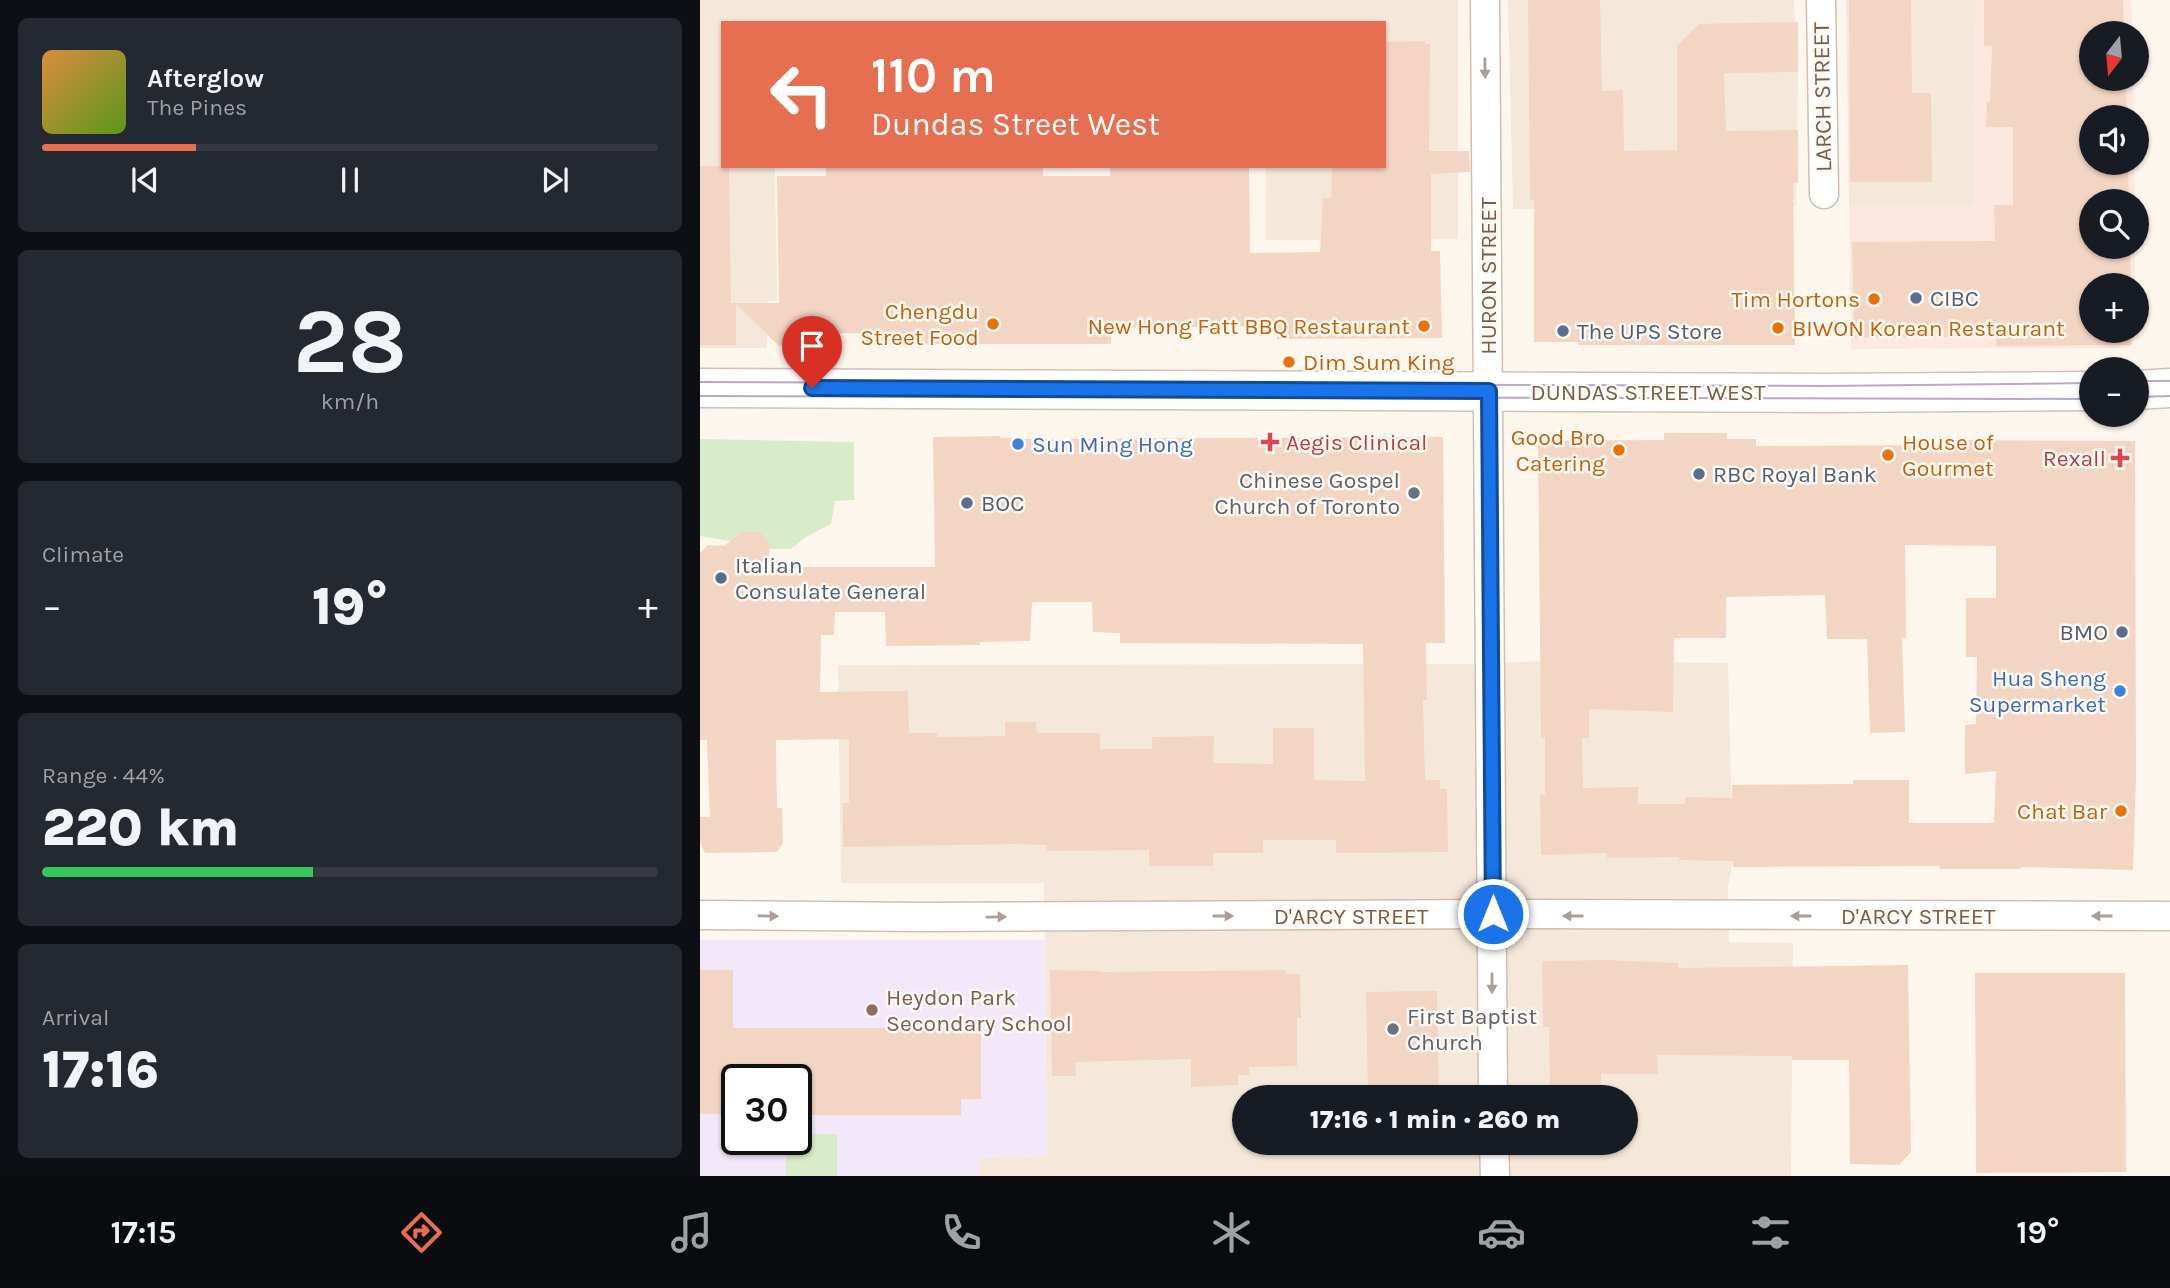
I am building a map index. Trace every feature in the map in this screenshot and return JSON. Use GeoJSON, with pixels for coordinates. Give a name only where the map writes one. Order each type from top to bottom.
{"type":"FeatureCollection","features":[{"type":"Feature","properties":{"kind":"main road","name":"DUNDAS STREET WEST"},"geometry":{"type":"LineString","coordinates":[[700,388],[1838,393],[2079,391]]}},
{"type":"Feature","properties":{"kind":"main road"},"geometry":{"type":"LineString","coordinates":[[2149,389],[2170,388]]}},
{"type":"Feature","properties":{"kind":"street","name":"HURON STREET"},"geometry":{"type":"LineString","coordinates":[[1485,0],[1493,1085]]}},
{"type":"Feature","properties":{"kind":"street","name":"LARCH STREET"},"geometry":{"type":"LineString","coordinates":[[1821,0],[1824,194]]}},
{"type":"Feature","properties":{"kind":"street","name":"D'ARCY STREET"},"geometry":{"type":"LineString","coordinates":[[700,915],[923,918],[1493,914],[2170,916]]}},
{"type":"Feature","properties":{"kind":"street"},"geometry":{"type":"LineString","coordinates":[[1494,1155],[1495,1176]]}},
{"type":"Feature","properties":{"kind":"shaded area"},"geometry":{"type":"Polygon","coordinates":[[[700,0],[1458,0],[1458,239],[1266,240],[1266,168],[1386,168],[1386,21],[721,21],[721,168],[775,168],[777,301],[768,301],[767,348],[700,348],[700,0]]]}},
{"type":"Feature","properties":{"kind":"shaded area"},"geometry":{"type":"Polygon","coordinates":[[[1508,0],[1794,0],[1798,75],[1796,206],[1513,209],[1508,0]]]}},
{"type":"Feature","properties":{"kind":"shaded area"},"geometry":{"type":"Polygon","coordinates":[[[1846,0],[1976,0],[1974,206],[1849,206],[1846,0]]]}},
{"type":"Feature","properties":{"kind":"shaded area"},"geometry":{"type":"Polygon","coordinates":[[[1976,0],[2131,0],[2132,21],[2079,21],[2079,91],[2133,91],[2134,105],[2079,105],[2079,175],[2134,175],[2135,189],[2079,189],[2079,259],[2135,259],[2135,273],[2079,273],[2079,343],[2132,343],[2128,348],[1851,349],[1849,206],[1974,206],[1976,0]]]}},
{"type":"Feature","properties":{"kind":"shaded area"},"geometry":{"type":"Polygon","coordinates":[[[1544,661],[1728,663],[1733,861],[1728,887],[1729,942],[1793,943],[1791,1176],[979,1176],[979,1158],[1047,1156],[1044,883],[841,883],[838,665],[1464,664],[1544,661]]]}},
{"type":"Feature","properties":{"kind":"shaded area","name":"Heydon Park Secondary School"},"geometry":{"type":"Polygon","coordinates":[[[700,940],[1044,940],[1047,1156],[979,1158],[979,1176],[700,1176],[700,940]]]}},
{"type":"Feature","properties":{"kind":"green space"},"geometry":{"type":"Polygon","coordinates":[[[700,439],[854,442],[854,500],[835,501],[831,524],[804,538],[791,549],[769,549],[770,542],[760,532],[741,532],[730,541],[700,536],[700,439]]]}},
{"type":"Feature","properties":{"kind":"green space"},"geometry":{"type":"Polygon","coordinates":[[[812,1134],[837,1134],[837,1176],[786,1176],[786,1155],[812,1155],[812,1134]]]}},
{"type":"Feature","properties":{"kind":"building"},"geometry":{"type":"Polygon","coordinates":[[[1528,0],[1600,0],[1602,91],[1623,90],[1624,151],[1677,150],[1677,46],[1699,24],[1798,22],[1798,72],[1724,73],[1726,131],[1798,130],[1798,183],[1793,183],[1795,345],[1578,345],[1578,342],[1534,342],[1534,200],[1530,200],[1528,0]]]}},
{"type":"Feature","properties":{"kind":"building"},"geometry":{"type":"Polygon","coordinates":[[[1849,0],[1911,0],[1912,93],[1931,93],[1932,182],[1850,182],[1849,0]]]}},
{"type":"Feature","properties":{"kind":"building"},"geometry":{"type":"Polygon","coordinates":[[[1984,0],[2123,0],[2124,21],[2079,21],[2079,91],[2126,91],[2127,105],[2079,105],[2079,175],[2128,175],[2129,189],[2079,189],[2079,259],[2130,259],[2131,273],[2079,273],[2079,343],[2132,345],[1996,346],[1996,336],[1854,338],[1852,242],[1995,241],[1994,205],[2013,205],[2013,127],[1986,127],[1987,102],[1990,102],[1992,46],[1984,46],[1984,0]]]}},
{"type":"Feature","properties":{"kind":"building"},"geometry":{"type":"Polygon","coordinates":[[[1425,41],[1425,44],[1430,44],[1429,151],[1469,151],[1470,172],[1431,174],[1431,251],[1440,251],[1442,338],[1277,339],[1277,326],[1111,328],[1111,344],[881,344],[881,334],[793,332],[780,347],[736,304],[736,345],[700,345],[700,166],[729,168],[731,303],[779,303],[777,176],[826,176],[826,168],[1043,168],[1043,176],[1110,176],[1110,168],[1249,168],[1250,253],[1320,252],[1323,198],[1331,198],[1332,168],[1386,168],[1386,42],[1425,41]]]}},
{"type":"Feature","properties":{"kind":"building"},"geometry":{"type":"Polygon","coordinates":[[[1664,433],[1727,433],[1727,439],[1756,439],[1756,446],[1943,445],[1943,440],[2135,441],[2136,777],[2133,870],[2021,867],[1940,869],[1939,866],[1733,867],[1733,861],[1679,860],[1679,857],[1607,858],[1607,853],[1541,855],[1540,795],[1545,795],[1545,738],[1541,738],[1538,441],[1664,440],[1664,433]],[[1905,545],[1906,638],[1902,638],[1905,732],[1870,733],[1867,639],[1827,639],[1825,595],[1726,597],[1726,638],[1674,638],[1673,712],[1589,709],[1589,738],[1582,738],[1583,788],[1638,787],[1638,804],[1685,804],[1685,797],[1732,798],[1732,785],[1853,784],[1853,780],[1909,780],[1909,823],[1994,823],[1996,771],[1965,774],[1965,725],[1976,724],[1977,657],[1966,657],[1966,598],[1996,598],[1996,546],[1905,545]]]}},
{"type":"Feature","properties":{"kind":"building"},"geometry":{"type":"Polygon","coordinates":[[[933,437],[1443,437],[1445,643],[1426,643],[1427,700],[1423,700],[1425,780],[1440,780],[1440,789],[1447,789],[1448,852],[1336,853],[1336,840],[1263,840],[1263,853],[1213,853],[1213,866],[1149,866],[1149,850],[1047,851],[1047,845],[1016,844],[843,847],[843,803],[849,803],[849,739],[776,740],[777,808],[782,808],[783,843],[777,852],[705,853],[700,842],[700,817],[710,817],[707,740],[700,740],[700,553],[708,545],[724,546],[741,532],[760,532],[770,542],[768,567],[935,567],[933,437]],[[1032,602],[1030,641],[980,642],[980,645],[886,646],[885,612],[835,612],[834,635],[821,635],[820,692],[908,691],[909,733],[937,733],[937,737],[1005,736],[1005,722],[1036,722],[1037,733],[1100,733],[1100,749],[1152,749],[1152,737],[1214,736],[1213,763],[1273,764],[1273,728],[1314,728],[1314,780],[1365,781],[1363,644],[1120,643],[1120,633],[1093,632],[1092,602],[1032,602]]]}},
{"type":"Feature","properties":{"kind":"building"},"geometry":{"type":"Polygon","coordinates":[[[1542,961],[1678,963],[1678,968],[1908,965],[1911,1152],[1899,1165],[1850,1164],[1849,1060],[1792,1060],[1792,1056],[1657,1055],[1658,1074],[1601,1074],[1601,1085],[1550,1085],[1549,1027],[1543,1027],[1542,961]]]}},
{"type":"Feature","properties":{"kind":"building"},"geometry":{"type":"Polygon","coordinates":[[[700,970],[733,970],[733,1028],[981,1028],[981,1099],[961,1099],[961,1115],[812,1115],[812,1064],[721,1064],[721,1114],[700,1114],[700,970]]]}},
{"type":"Feature","properties":{"kind":"building"},"geometry":{"type":"Polygon","coordinates":[[[1050,970],[1286,970],[1286,974],[1300,974],[1301,1018],[1297,1018],[1297,1066],[1249,1067],[1249,1075],[1238,1075],[1238,1085],[1191,1087],[1191,1059],[1075,1062],[1076,1076],[1052,1076],[1050,970]]]}},
{"type":"Feature","properties":{"kind":"building"},"geometry":{"type":"Polygon","coordinates":[[[1975,973],[2125,973],[2126,1172],[1976,1173],[1975,973]]]}},
{"type":"Feature","properties":{"kind":"building","name":"First Baptist Church"},"geometry":{"type":"Polygon","coordinates":[[[1437,991],[1439,1085],[1368,1085],[1366,992],[1437,991]]]}},
{"type":"Feature","properties":{"kind":"tram line"},"geometry":{"type":"LineString","coordinates":[[2149,381],[2170,381]]}},
{"type":"Feature","properties":{"kind":"tram line"},"geometry":{"type":"LineString","coordinates":[[700,382],[1825,386],[2079,383]]}},
{"type":"Feature","properties":{"kind":"tram line"},"geometry":{"type":"LineString","coordinates":[[700,396],[2079,399]]}},
{"type":"Feature","properties":{"kind":"tram line"},"geometry":{"type":"LineString","coordinates":[[2149,397],[2170,396]]}},
{"type":"Feature","properties":{"kind":"place","name":"CIBC"},"geometry":{"type":"Point","coordinates":[1916,298]}},
{"type":"Feature","properties":{"kind":"place","name":"Tim Hortons"},"geometry":{"type":"Point","coordinates":[1874,299]}},
{"type":"Feature","properties":{"kind":"place","name":"Chengdu Street Food"},"geometry":{"type":"Point","coordinates":[993,324]}},
{"type":"Feature","properties":{"kind":"place","name":"New Hong Fatt BBQ Restaurant"},"geometry":{"type":"Point","coordinates":[1424,326]}},
{"type":"Feature","properties":{"kind":"place","name":"BIWON Korean Restaurant"},"geometry":{"type":"Point","coordinates":[1778,328]}},
{"type":"Feature","properties":{"kind":"place","name":"The UPS Store"},"geometry":{"type":"Point","coordinates":[1563,331]}},
{"type":"Feature","properties":{"kind":"place","name":"Dim Sum King"},"geometry":{"type":"Point","coordinates":[1289,362]}},
{"type":"Feature","properties":{"kind":"place","name":"Aegis Clinical"},"geometry":{"type":"Point","coordinates":[1270,442]}},
{"type":"Feature","properties":{"kind":"place","name":"Sun Ming Hong"},"geometry":{"type":"Point","coordinates":[1018,444]}},
{"type":"Feature","properties":{"kind":"place","name":"Good Bro Catering"},"geometry":{"type":"Point","coordinates":[1619,450]}},
{"type":"Feature","properties":{"kind":"place","name":"House of Gourmet"},"geometry":{"type":"Point","coordinates":[1888,455]}},
{"type":"Feature","properties":{"kind":"place","name":"Rexall"},"geometry":{"type":"Point","coordinates":[2120,458]}},
{"type":"Feature","properties":{"kind":"place","name":"RBC Royal Bank"},"geometry":{"type":"Point","coordinates":[1699,474]}},
{"type":"Feature","properties":{"kind":"place","name":"Chinese Gospel Church of Toronto"},"geometry":{"type":"Point","coordinates":[1414,493]}},
{"type":"Feature","properties":{"kind":"place","name":"BOC"},"geometry":{"type":"Point","coordinates":[967,503]}},
{"type":"Feature","properties":{"kind":"place","name":"Italian Consulate General"},"geometry":{"type":"Point","coordinates":[721,578]}},
{"type":"Feature","properties":{"kind":"place","name":"BMO"},"geometry":{"type":"Point","coordinates":[2122,632]}},
{"type":"Feature","properties":{"kind":"place","name":"Hua Sheng Supermarket"},"geometry":{"type":"Point","coordinates":[2120,691]}},
{"type":"Feature","properties":{"kind":"place","name":"Chat Bar"},"geometry":{"type":"Point","coordinates":[2121,811]}},
{"type":"Feature","properties":{"kind":"place","name":"Heydon Park Secondary School"},"geometry":{"type":"Point","coordinates":[872,1010]}},
{"type":"Feature","properties":{"kind":"place","name":"First Baptist Church"},"geometry":{"type":"Point","coordinates":[1393,1029]}},
{"type":"Feature","properties":{"kind":"route"},"geometry":{"type":"LineString","coordinates":[[812,388],[1489,391],[1493,914]]}}]}
